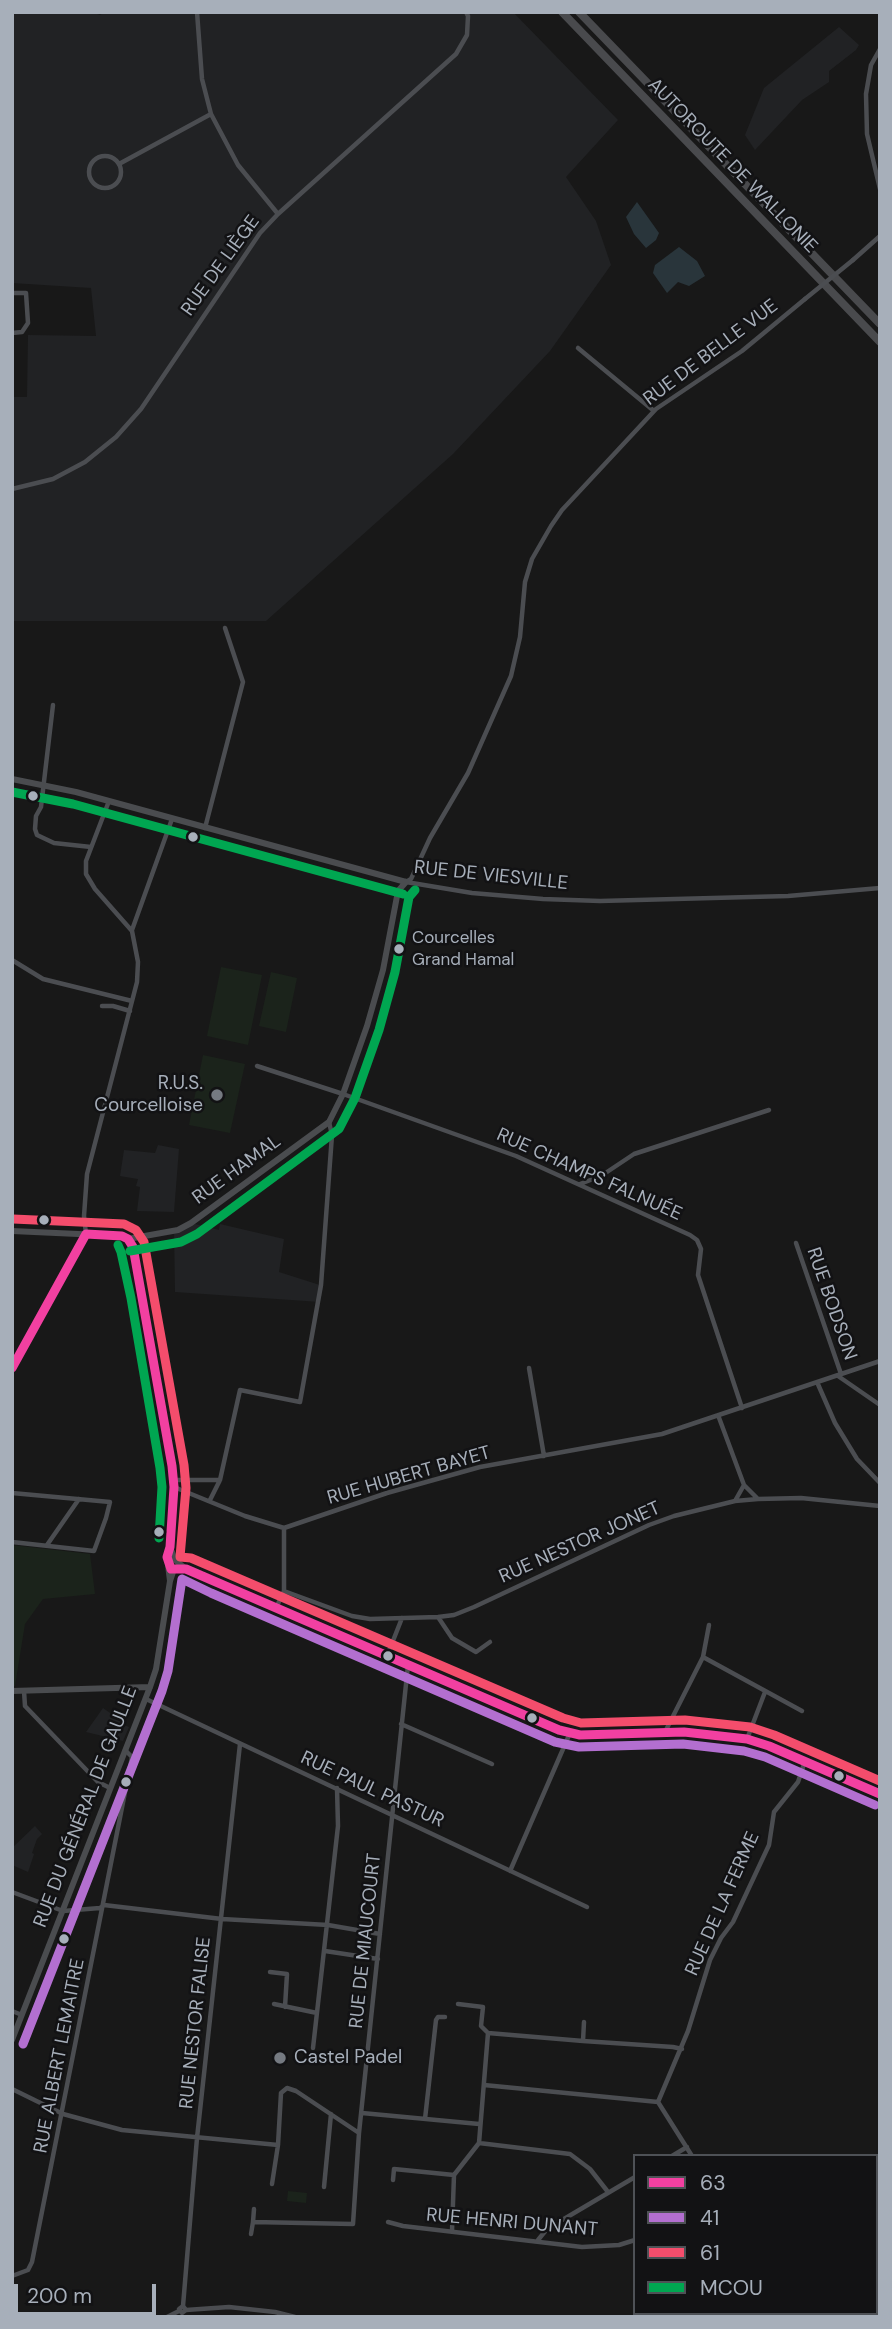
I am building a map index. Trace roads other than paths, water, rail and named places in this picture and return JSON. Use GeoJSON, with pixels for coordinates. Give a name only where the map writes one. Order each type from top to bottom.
{"type":"FeatureCollection","features":[{"type":"Feature","properties":{"kind":"highway","name":"AUTOROUTE DE WALLONIE"},"geometry":{"type":"LineString","coordinates":[[562,12],[880,342]]}},
{"type":"Feature","properties":{"kind":"highway","name":"AUTOROUTE DE WALLONIE"},"geometry":{"type":"LineString","coordinates":[[579,12],[880,324]]}},
{"type":"Feature","properties":{"kind":"main road","name":"RUE DE VIESVILLE"},"geometry":{"type":"LineString","coordinates":[[12,779],[109,801],[406,883]]}},
{"type":"Feature","properties":{"kind":"main road","name":"RUE HAMAL"},"geometry":{"type":"LineString","coordinates":[[12,1231],[122,1236],[128,1239],[178,1230],[329,1122],[343,1094],[367,1027],[383,970],[398,891],[406,883]]}},
{"type":"Feature","properties":{"kind":"main road"},"geometry":{"type":"LineString","coordinates":[[128,1239],[133,1247],[143,1296],[174,1483]]}},
{"type":"Feature","properties":{"kind":"main road","name":"RUE DU GÉNÉRAL DE GAULLE"},"geometry":{"type":"LineString","coordinates":[[12,2040],[156,1669],[170,1581],[168,1575],[174,1565],[167,1557],[174,1483]]}},
{"type":"Feature","properties":{"kind":"main road"},"geometry":{"type":"LineString","coordinates":[[174,1565],[570,1733],[580,1735],[665,1732],[747,1739],[879,1792]]}},
{"type":"Feature","properties":{"kind":"main road"},"geometry":{"type":"LineString","coordinates":[[12,1690],[150,1688]]}},
{"type":"Feature","properties":{"kind":"street"},"geometry":{"type":"LineString","coordinates":[[197,12],[202,79],[211,114],[238,165],[278,214]]}},
{"type":"Feature","properties":{"kind":"street","name":"RUE DE LIÈGE"},"geometry":{"type":"LineString","coordinates":[[12,489],[54,479],[85,462],[116,437],[141,409],[260,233],[456,54],[467,35],[466,12]]}},
{"type":"Feature","properties":{"kind":"street"},"geometry":{"type":"LineString","coordinates":[[880,49],[871,65],[866,93],[867,134],[880,189]]}},
{"type":"Feature","properties":{"kind":"street"},"geometry":{"type":"LineString","coordinates":[[119,164],[211,114]]}},
{"type":"Feature","properties":{"kind":"street"},"geometry":{"type":"LineString","coordinates":[[111,157],[119,164],[120,177],[111,187],[96,186],[89,178],[89,167],[95,159],[111,157]]}},
{"type":"Feature","properties":{"kind":"street","name":"RUE DE BELLE VUE"},"geometry":{"type":"LineString","coordinates":[[406,883],[468,774],[511,676],[520,637],[525,582],[539,545],[562,510],[654,411],[742,351],[880,236]]}},
{"type":"Feature","properties":{"kind":"street"},"geometry":{"type":"LineString","coordinates":[[12,293],[26,293],[28,323],[22,332],[12,333]]}},
{"type":"Feature","properties":{"kind":"street"},"geometry":{"type":"LineString","coordinates":[[578,348],[654,411]]}},
{"type":"Feature","properties":{"kind":"street"},"geometry":{"type":"LineString","coordinates":[[205,829],[243,682],[225,628]]}},
{"type":"Feature","properties":{"kind":"street"},"geometry":{"type":"LineString","coordinates":[[53,705],[41,807],[36,816],[35,829],[37,835],[54,843],[91,847]]}},
{"type":"Feature","properties":{"kind":"street"},"geometry":{"type":"LineString","coordinates":[[12,1367],[86,1234],[87,1174],[132,1001],[138,962],[132,931],[95,889],[86,874],[86,861],[109,801]]}},
{"type":"Feature","properties":{"kind":"street"},"geometry":{"type":"LineString","coordinates":[[132,931],[172,819]]}},
{"type":"Feature","properties":{"kind":"street","name":"RUE DE VIESVILLE"},"geometry":{"type":"LineString","coordinates":[[406,883],[472,893],[600,901],[788,896],[880,888]]}},
{"type":"Feature","properties":{"kind":"street"},"geometry":{"type":"LineString","coordinates":[[12,960],[43,979],[132,1001]]}},
{"type":"Feature","properties":{"kind":"street"},"geometry":{"type":"LineString","coordinates":[[102,1006],[130,1011]]}},
{"type":"Feature","properties":{"kind":"street"},"geometry":{"type":"LineString","coordinates":[[257,1066],[343,1094]]}},
{"type":"Feature","properties":{"kind":"street","name":"RUE CHAMPS FALNUÉE"},"geometry":{"type":"LineString","coordinates":[[343,1094],[516,1156],[697,1240],[701,1249],[698,1275],[742,1408]]}},
{"type":"Feature","properties":{"kind":"street"},"geometry":{"type":"LineString","coordinates":[[580,1184],[601,1176],[634,1154],[769,1110]]}},
{"type":"Feature","properties":{"kind":"street"},"geometry":{"type":"LineString","coordinates":[[210,1500],[220,1480],[240,1390],[300,1402],[321,1284],[332,1135],[329,1122]]}},
{"type":"Feature","properties":{"kind":"street","name":"RUE BODSON"},"geometry":{"type":"LineString","coordinates":[[796,1243],[839,1375]]}},
{"type":"Feature","properties":{"kind":"street","name":"RUE HUBERT BAYET"},"geometry":{"type":"LineString","coordinates":[[284,1528],[387,1493],[480,1467],[662,1434],[880,1361]]}},
{"type":"Feature","properties":{"kind":"street"},"geometry":{"type":"LineString","coordinates":[[529,1368],[544,1455]]}},
{"type":"Feature","properties":{"kind":"street"},"geometry":{"type":"LineString","coordinates":[[839,1375],[880,1405]]}},
{"type":"Feature","properties":{"kind":"street"},"geometry":{"type":"LineString","coordinates":[[817,1382],[835,1423],[857,1459],[880,1483]]}},
{"type":"Feature","properties":{"kind":"street"},"geometry":{"type":"LineString","coordinates":[[718,1415],[744,1485],[758,1499]]}},
{"type":"Feature","properties":{"kind":"street"},"geometry":{"type":"LineString","coordinates":[[174,1483],[220,1480]]}},
{"type":"Feature","properties":{"kind":"street"},"geometry":{"type":"LineString","coordinates":[[174,1483],[244,1516],[284,1528],[284,1591],[276,1608]]}},
{"type":"Feature","properties":{"kind":"street"},"geometry":{"type":"LineString","coordinates":[[735,1501],[744,1485]]}},
{"type":"Feature","properties":{"kind":"street"},"geometry":{"type":"LineString","coordinates":[[12,1493],[110,1502],[94,1550],[12,1542]]}},
{"type":"Feature","properties":{"kind":"street","name":"RUE NESTOR JONET"},"geometry":{"type":"LineString","coordinates":[[284,1591],[352,1616],[370,1619],[454,1615],[649,1525],[735,1501],[801,1497],[880,1506]]}},
{"type":"Feature","properties":{"kind":"street"},"geometry":{"type":"LineString","coordinates":[[46,1546],[79,1499]]}},
{"type":"Feature","properties":{"kind":"street"},"geometry":{"type":"LineString","coordinates":[[438,1617],[452,1638],[476,1652],[490,1642]]}},
{"type":"Feature","properties":{"kind":"street"},"geometry":{"type":"LineString","coordinates":[[387,1656],[402,1618]]}},
{"type":"Feature","properties":{"kind":"street"},"geometry":{"type":"LineString","coordinates":[[665,1732],[703,1657],[709,1625]]}},
{"type":"Feature","properties":{"kind":"street"},"geometry":{"type":"LineString","coordinates":[[703,1657],[802,1711]]}},
{"type":"Feature","properties":{"kind":"street","name":"RUE DE MIAUCOURT"},"geometry":{"type":"LineString","coordinates":[[253,2222],[353,2224],[359,2133],[408,1665]]}},
{"type":"Feature","properties":{"kind":"street"},"geometry":{"type":"LineString","coordinates":[[24,1691],[25,1706],[98,1782],[110,1788]]}},
{"type":"Feature","properties":{"kind":"street"},"geometry":{"type":"LineString","coordinates":[[747,1739],[765,1692]]}},
{"type":"Feature","properties":{"kind":"street","name":"RUE PAUL PASTUR"},"geometry":{"type":"LineString","coordinates":[[145,1699],[587,1907]]}},
{"type":"Feature","properties":{"kind":"street"},"geometry":{"type":"LineString","coordinates":[[401,1724],[492,1764]]}},
{"type":"Feature","properties":{"kind":"street"},"geometry":{"type":"LineString","coordinates":[[510,1871],[570,1733]]}},
{"type":"Feature","properties":{"kind":"street","name":"RUE NESTOR FALISE"},"geometry":{"type":"LineString","coordinates":[[183,2309],[197,2138],[240,1744]]}},
{"type":"Feature","properties":{"kind":"street","name":"RUE ALBERT LEMAITRE"},"geometry":{"type":"LineString","coordinates":[[12,2276],[28,2270],[32,2262],[132,1757],[125,1750]]}},
{"type":"Feature","properties":{"kind":"street","name":"RUE DE LA FERME"},"geometry":{"type":"LineString","coordinates":[[658,2102],[682,2049],[710,1960],[720,1938],[733,1922],[769,1846],[774,1812],[798,1782],[805,1762]]}},
{"type":"Feature","properties":{"kind":"street"},"geometry":{"type":"LineString","coordinates":[[313,2048],[338,1826],[337,1788]]}},
{"type":"Feature","properties":{"kind":"street"},"geometry":{"type":"LineString","coordinates":[[12,1892],[63,1911],[100,1908],[104,1905],[222,1919],[328,1925],[380,1934]]}},
{"type":"Feature","properties":{"kind":"street"},"geometry":{"type":"LineString","coordinates":[[325,1951],[378,1959]]}},
{"type":"Feature","properties":{"kind":"street"},"geometry":{"type":"LineString","coordinates":[[270,1972],[287,1974],[285,2007]]}},
{"type":"Feature","properties":{"kind":"street"},"geometry":{"type":"LineString","coordinates":[[274,2004],[317,2013]]}},
{"type":"Feature","properties":{"kind":"street"},"geometry":{"type":"LineString","coordinates":[[458,2004],[483,2007],[481,2026],[488,2033],[682,2049]]}},
{"type":"Feature","properties":{"kind":"street"},"geometry":{"type":"LineString","coordinates":[[12,2011],[22,2015]]}},
{"type":"Feature","properties":{"kind":"street"},"geometry":{"type":"LineString","coordinates":[[425,2119],[436,2020],[438,2017],[445,2017]]}},
{"type":"Feature","properties":{"kind":"street"},"geometry":{"type":"LineString","coordinates":[[583,2041],[584,2022]]}},
{"type":"Feature","properties":{"kind":"street"},"geometry":{"type":"LineString","coordinates":[[452,2231],[454,2175],[479,2143],[488,2033]]}},
{"type":"Feature","properties":{"kind":"street"},"geometry":{"type":"LineString","coordinates":[[484,2085],[658,2102],[691,2154]]}},
{"type":"Feature","properties":{"kind":"street"},"geometry":{"type":"LineString","coordinates":[[272,2184],[278,2145],[281,2093],[287,2088],[296,2091],[359,2133]]}},
{"type":"Feature","properties":{"kind":"street"},"geometry":{"type":"LineString","coordinates":[[12,2089],[63,2114],[122,2130],[278,2145]]}},
{"type":"Feature","properties":{"kind":"street"},"geometry":{"type":"LineString","coordinates":[[362,2113],[479,2124]]}},
{"type":"Feature","properties":{"kind":"street"},"geometry":{"type":"LineString","coordinates":[[324,2187],[331,2114]]}},
{"type":"Feature","properties":{"kind":"street"},"geometry":{"type":"LineString","coordinates":[[479,2143],[570,2154],[590,2169],[608,2192]]}},
{"type":"Feature","properties":{"kind":"street"},"geometry":{"type":"LineString","coordinates":[[675,2154],[687,2147]]}},
{"type":"Feature","properties":{"kind":"street"},"geometry":{"type":"LineString","coordinates":[[393,2180],[394,2169],[454,2175]]}},
{"type":"Feature","properties":{"kind":"street"},"geometry":{"type":"LineString","coordinates":[[537,2241],[547,2229],[633,2178]]}},
{"type":"Feature","properties":{"kind":"street"},"geometry":{"type":"LineString","coordinates":[[251,2234],[254,2209]]}},
{"type":"Feature","properties":{"kind":"street","name":"RUE HENRI DUNANT"},"geometry":{"type":"LineString","coordinates":[[387,2222],[582,2247],[618,2245],[633,2241]]}},
{"type":"Feature","properties":{"kind":"street"},"geometry":{"type":"LineString","coordinates":[[167,2317],[183,2309],[229,2307],[295,2317]]}},
{"type":"Feature","properties":{"kind":"place","name":"Courcelles Grand Hamal"},"geometry":{"type":"Point","coordinates":[399,949]}},
{"type":"Feature","properties":{"kind":"place","name":"R.U.S. Courcelloise"},"geometry":{"type":"Point","coordinates":[217,1095]}},
{"type":"Feature","properties":{"kind":"place","name":"Castel Padel"},"geometry":{"type":"Point","coordinates":[280,2058]}}]}
